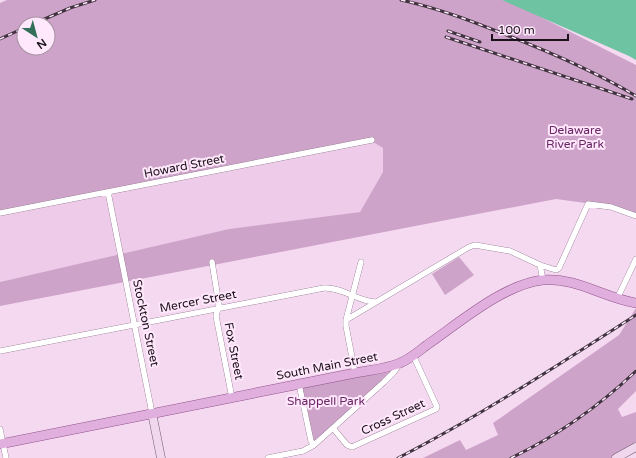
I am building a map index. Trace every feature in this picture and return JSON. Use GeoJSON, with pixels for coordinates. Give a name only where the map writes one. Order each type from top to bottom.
{"type":"FeatureCollection","features":[{"type":"Feature","properties":{"kind":"main road","name":"South Main Street"},"geometry":{"type":"LineString","coordinates":[[1,443],[232,398],[400,363],[501,294],[518,286],[543,280],[573,282],[617,299],[634,302]]}},
{"type":"Feature","properties":{"kind":"street","name":"Howard Street"},"geometry":{"type":"LineString","coordinates":[[0,213],[372,140]]}},
{"type":"Feature","properties":{"kind":"street","name":"Stockton Street"},"geometry":{"type":"LineString","coordinates":[[108,192],[161,458]]}},
{"type":"Feature","properties":{"kind":"street"},"geometry":{"type":"LineString","coordinates":[[346,320],[473,245],[510,251],[540,265],[556,270],[559,268],[588,204],[611,207],[636,216]]}},
{"type":"Feature","properties":{"kind":"street"},"geometry":{"type":"LineString","coordinates":[[617,299],[636,259]]}},
{"type":"Feature","properties":{"kind":"street","name":"Fox Street"},"geometry":{"type":"LineString","coordinates":[[212,262],[219,308],[216,316],[232,398]]}},
{"type":"Feature","properties":{"kind":"street"},"geometry":{"type":"LineString","coordinates":[[356,373],[346,320],[361,262]]}},
{"type":"Feature","properties":{"kind":"street"},"geometry":{"type":"LineString","coordinates":[[540,265],[543,280]]}},
{"type":"Feature","properties":{"kind":"street","name":"Mercer Street"},"geometry":{"type":"LineString","coordinates":[[0,351],[324,288],[332,288],[365,301],[375,302]]}},
{"type":"Feature","properties":{"kind":"street","name":"Cross Street"},"geometry":{"type":"LineString","coordinates":[[333,428],[347,445],[352,447],[436,409],[437,406],[413,355]]}},
{"type":"Feature","properties":{"kind":"street"},"geometry":{"type":"LineString","coordinates":[[268,458],[303,451],[314,446],[384,382],[394,372],[400,363]]}},
{"type":"Feature","properties":{"kind":"street"},"geometry":{"type":"LineString","coordinates":[[299,384],[311,441],[314,446]]}},
{"type":"Feature","properties":{"kind":"street"},"geometry":{"type":"LineString","coordinates":[[0,429],[1,443],[6,458]]}},
{"type":"Feature","properties":{"kind":"street"},"geometry":{"type":"LineString","coordinates":[[616,458],[636,447]]}},
{"type":"Feature","properties":{"kind":"shaded area"},"geometry":{"type":"Polygon","coordinates":[[[502,0],[636,0],[636,60],[629,56],[502,0]]]}},
{"type":"Feature","properties":{"kind":"shaded area"},"geometry":{"type":"Polygon","coordinates":[[[368,139],[383,148],[383,172],[360,212],[229,229],[0,282],[0,213],[368,139]]]}},
{"type":"Feature","properties":{"kind":"green space","name":"Delaware River Park"},"geometry":{"type":"Polygon","coordinates":[[[7,0],[507,0],[636,65],[636,217],[608,206],[556,199],[0,306],[0,282],[229,229],[360,212],[383,172],[383,148],[368,139],[0,213],[0,3],[7,0]]]}},
{"type":"Feature","properties":{"kind":"green space"},"geometry":{"type":"Polygon","coordinates":[[[459,257],[474,275],[445,295],[432,274],[459,257]]]}},
{"type":"Feature","properties":{"kind":"green space"},"geometry":{"type":"Polygon","coordinates":[[[636,308],[636,391],[618,409],[622,417],[636,412],[636,447],[616,458],[423,458],[460,440],[466,450],[498,435],[493,423],[619,335],[636,308]]]}},
{"type":"Feature","properties":{"kind":"green space","name":"Shappell Park"},"geometry":{"type":"Polygon","coordinates":[[[400,363],[314,445],[299,384],[400,363]]]}},
{"type":"Feature","properties":{"kind":"railway"},"geometry":{"type":"LineString","coordinates":[[52,16],[95,0]]}},
{"type":"Feature","properties":{"kind":"railway"},"geometry":{"type":"LineString","coordinates":[[401,0],[456,16],[525,42],[590,71],[636,96]]}},
{"type":"Feature","properties":{"kind":"railway"},"geometry":{"type":"LineString","coordinates":[[448,31],[480,42]]}},
{"type":"Feature","properties":{"kind":"railway"},"geometry":{"type":"LineString","coordinates":[[0,39],[16,32]]}},
{"type":"Feature","properties":{"kind":"railway"},"geometry":{"type":"LineString","coordinates":[[446,37],[632,99]]}},
{"type":"Feature","properties":{"kind":"railway"},"geometry":{"type":"LineString","coordinates":[[398,458],[489,407],[636,315]]}},
{"type":"Feature","properties":{"kind":"railway"},"geometry":{"type":"LineString","coordinates":[[511,458],[545,440],[577,419],[622,384],[636,371]]}}]}
